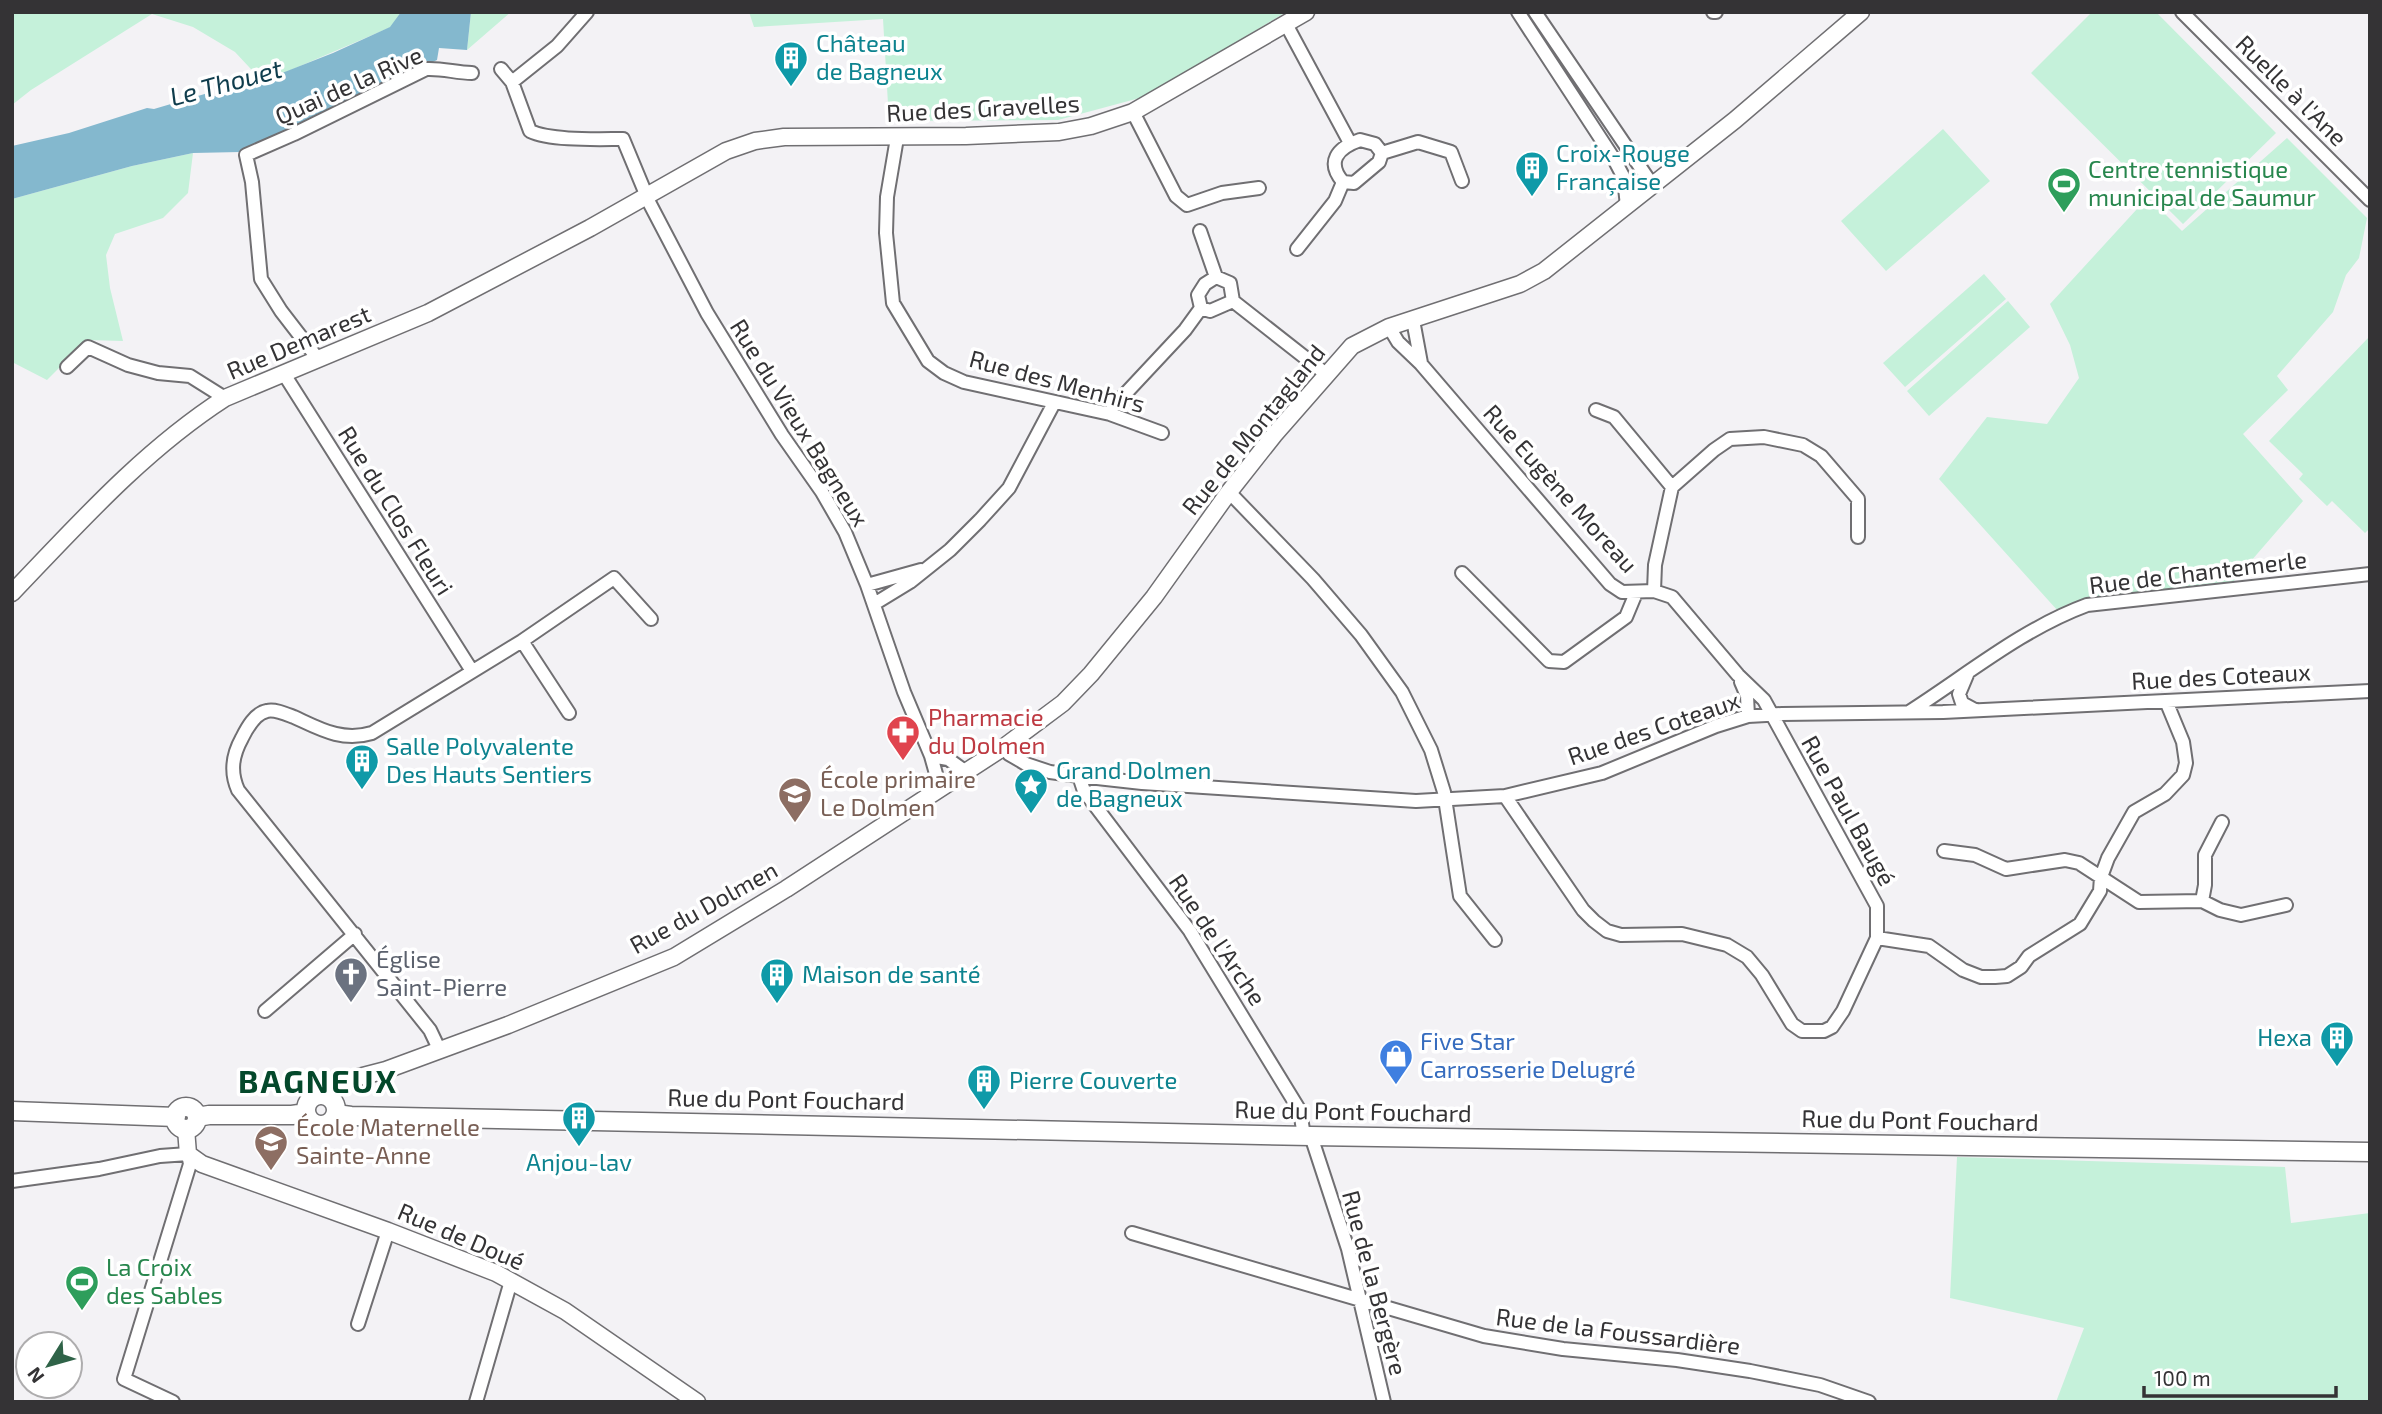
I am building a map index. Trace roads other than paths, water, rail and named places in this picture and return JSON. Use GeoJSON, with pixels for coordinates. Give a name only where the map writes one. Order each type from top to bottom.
{"type":"FeatureCollection","features":[{"type":"Feature","properties":{"kind":"main road"},"geometry":{"type":"LineString","coordinates":[[327,1096],[333,1102],[336,1114],[330,1122],[320,1125],[311,1122],[306,1113],[310,1100],[327,1096]]}},
{"type":"Feature","properties":{"kind":"main road"},"geometry":{"type":"LineString","coordinates":[[12,1111],[186,1121],[209,1115],[306,1113]]}},
{"type":"Feature","properties":{"kind":"main road","name":"Rue du Pont Fouchard"},"geometry":{"type":"LineString","coordinates":[[336,1114],[1307,1136],[2370,1152]]}},
{"type":"Feature","properties":{"kind":"street"},"geometry":{"type":"LineString","coordinates":[[501,69],[512,82],[557,46],[586,12]]}},
{"type":"Feature","properties":{"kind":"street","name":"Rue des Gravelles"},"geometry":{"type":"LineString","coordinates":[[648,197],[726,151],[755,141],[784,137],[897,138],[1059,132],[1091,126],[1133,111],[1306,12]]}},
{"type":"Feature","properties":{"kind":"street"},"geometry":{"type":"LineString","coordinates":[[1518,12],[1614,159],[1624,178],[1627,206]]}},
{"type":"Feature","properties":{"kind":"street"},"geometry":{"type":"LineString","coordinates":[[1535,12],[1648,190]]}},
{"type":"Feature","properties":{"kind":"street","name":"Rue de Montagland"},"geometry":{"type":"LineString","coordinates":[[1004,747],[1063,703],[1091,674],[1154,597],[1229,492],[1274,435],[1352,346],[1389,327],[1520,284],[1544,271],[1735,120],[1861,12]]}},
{"type":"Feature","properties":{"kind":"street","name":"Ruelle à l'Ane"},"geometry":{"type":"LineString","coordinates":[[2182,12],[2370,200]]}},
{"type":"Feature","properties":{"kind":"street"},"geometry":{"type":"LineString","coordinates":[[1286,24],[1350,144]]}},
{"type":"Feature","properties":{"kind":"street","name":"Quai de la Rive"},"geometry":{"type":"LineString","coordinates":[[318,359],[281,311],[261,279],[252,182],[246,155],[426,69],[444,68],[472,74]]}},
{"type":"Feature","properties":{"kind":"street","name":"Rue du Vieux Bagneux"},"geometry":{"type":"LineString","coordinates":[[512,82],[530,131],[578,138],[623,139],[648,197],[707,313],[845,532],[867,585],[904,692],[931,756],[940,788]]}},
{"type":"Feature","properties":{"kind":"street"},"geometry":{"type":"LineString","coordinates":[[1133,111],[1176,196],[1187,205],[1223,193],[1259,188]]}},
{"type":"Feature","properties":{"kind":"street","name":"Rue des Menhirs"},"geometry":{"type":"LineString","coordinates":[[897,138],[887,197],[886,233],[893,303],[928,361],[944,373],[964,382],[1110,414],[1162,433]]}},
{"type":"Feature","properties":{"kind":"street"},"geometry":{"type":"LineString","coordinates":[[1343,183],[1335,172],[1335,161],[1340,151],[1360,140],[1375,144],[1382,153]]}},
{"type":"Feature","properties":{"kind":"street"},"geometry":{"type":"LineString","coordinates":[[1382,153],[1418,142],[1451,152],[1462,181]]}},
{"type":"Feature","properties":{"kind":"street"},"geometry":{"type":"LineString","coordinates":[[1343,183],[1354,183],[1379,162],[1382,153]]}},
{"type":"Feature","properties":{"kind":"street"},"geometry":{"type":"LineString","coordinates":[[1614,159],[1648,190]]}},
{"type":"Feature","properties":{"kind":"street"},"geometry":{"type":"LineString","coordinates":[[1297,249],[1335,201],[1343,183]]}},
{"type":"Feature","properties":{"kind":"street","name":"Rue Demarest"},"geometry":{"type":"LineString","coordinates":[[12,593],[130,471],[225,398],[428,313],[648,197]]}},
{"type":"Feature","properties":{"kind":"street"},"geometry":{"type":"LineString","coordinates":[[1200,231],[1216,277],[1230,283],[1233,300],[1326,374]]}},
{"type":"Feature","properties":{"kind":"street"},"geometry":{"type":"LineString","coordinates":[[1110,414],[1113,407],[1185,330],[1200,308],[1198,295],[1205,284],[1216,277]]}},
{"type":"Feature","properties":{"kind":"street"},"geometry":{"type":"LineString","coordinates":[[1200,308],[1210,311],[1233,300]]}},
{"type":"Feature","properties":{"kind":"street"},"geometry":{"type":"LineString","coordinates":[[1413,320],[1421,364]]}},
{"type":"Feature","properties":{"kind":"street","name":"Rue Eugène Moreau"},"geometry":{"type":"LineString","coordinates":[[1389,327],[1398,342],[1421,364],[1611,584],[1622,592],[1654,591],[1672,597],[1738,675],[1764,700],[1771,714]]}},
{"type":"Feature","properties":{"kind":"street"},"geometry":{"type":"LineString","coordinates":[[67,368],[88,347],[128,365],[158,373],[190,376],[225,398]]}},
{"type":"Feature","properties":{"kind":"street","name":"Rue du Clos Fleuri"},"geometry":{"type":"LineString","coordinates":[[284,374],[472,671]]}},
{"type":"Feature","properties":{"kind":"street"},"geometry":{"type":"LineString","coordinates":[[874,604],[910,582],[950,550],[1009,488],[1054,403]]}},
{"type":"Feature","properties":{"kind":"street"},"geometry":{"type":"LineString","coordinates":[[1596,410],[1614,417],[1672,487]]}},
{"type":"Feature","properties":{"kind":"street"},"geometry":{"type":"LineString","coordinates":[[1654,591],[1655,565],[1672,487],[1730,439],[1764,437],[1803,446],[1821,456],[1858,499],[1858,537]]}},
{"type":"Feature","properties":{"kind":"street"},"geometry":{"type":"LineString","coordinates":[[1229,492],[1353,625],[1402,692],[1431,750],[1445,800],[1460,896],[1495,940]]}},
{"type":"Feature","properties":{"kind":"street"},"geometry":{"type":"LineString","coordinates":[[867,585],[923,569]]}},
{"type":"Feature","properties":{"kind":"street"},"geometry":{"type":"LineString","coordinates":[[1462,573],[1549,661],[1564,662],[1626,617],[1636,593]]}},
{"type":"Feature","properties":{"kind":"street","name":"Rue de Chantemerle"},"geometry":{"type":"LineString","coordinates":[[1909,712],[2033,630],[2087,605],[2370,574]]}},
{"type":"Feature","properties":{"kind":"street"},"geometry":{"type":"LineString","coordinates":[[440,1051],[430,1030],[239,790],[232,768],[237,748],[254,719],[267,711],[284,713],[333,735],[357,737],[372,733],[522,641],[614,578],[650,619]]}},
{"type":"Feature","properties":{"kind":"street"},"geometry":{"type":"LineString","coordinates":[[522,641],[569,713]]}},
{"type":"Feature","properties":{"kind":"street","name":"Rue Eugène Moreau"},"geometry":{"type":"LineString","coordinates":[[1738,675],[1747,696],[1748,716]]}},
{"type":"Feature","properties":{"kind":"street"},"geometry":{"type":"LineString","coordinates":[[1967,675],[1959,694],[1962,703],[1975,710]]}},
{"type":"Feature","properties":{"kind":"street","name":"Rue de Chantemerle"},"geometry":{"type":"LineString","coordinates":[[1946,712],[1967,675]]}},
{"type":"Feature","properties":{"kind":"street"},"geometry":{"type":"LineString","coordinates":[[1946,712],[1942,704],[1951,685]]}},
{"type":"Feature","properties":{"kind":"street","name":"Rue des Coteaux"},"geometry":{"type":"LineString","coordinates":[[1004,747],[1009,754],[1026,764],[1050,772],[1079,776],[1403,802],[1504,796],[1602,772],[1716,726],[1748,716],[1946,712],[2370,691]]}},
{"type":"Feature","properties":{"kind":"street"},"geometry":{"type":"LineString","coordinates":[[1877,938],[1929,946],[1963,970],[1981,977],[2007,976],[2021,967],[2029,956],[2080,923],[2100,891],[2101,877],[2108,858],[2134,812],[2165,794],[2183,775],[2186,763],[2183,743],[2166,701]]}},
{"type":"Feature","properties":{"kind":"street","name":"Rue Paul Baugé"},"geometry":{"type":"LineString","coordinates":[[1504,796],[1594,922],[1607,931],[1621,935],[1682,934],[1727,945],[1747,957],[1755,966],[1792,1024],[1802,1031],[1824,1031],[1832,1027],[1843,1011],[1877,938],[1877,906],[1771,714]]}},
{"type":"Feature","properties":{"kind":"street","name":"Rue du Dolmen"},"geometry":{"type":"LineString","coordinates":[[327,1096],[336,1087],[359,1077],[440,1051],[674,957],[786,889],[1004,747]]}},
{"type":"Feature","properties":{"kind":"street"},"geometry":{"type":"LineString","coordinates":[[931,756],[948,759],[965,772]]}},
{"type":"Feature","properties":{"kind":"street","name":"Rue de l'Arche"},"geometry":{"type":"LineString","coordinates":[[1079,776],[1083,791],[1166,900],[1209,962],[1300,1111],[1307,1136]]}},
{"type":"Feature","properties":{"kind":"street"},"geometry":{"type":"LineString","coordinates":[[2202,901],[2205,855],[2222,822]]}},
{"type":"Feature","properties":{"kind":"street"},"geometry":{"type":"LineString","coordinates":[[1944,851],[1975,855],[2006,869],[2065,860],[2079,863],[2139,902],[2202,901],[2220,910],[2241,915],[2286,905]]}},
{"type":"Feature","properties":{"kind":"street"},"geometry":{"type":"LineString","coordinates":[[265,1011],[355,934]]}},
{"type":"Feature","properties":{"kind":"street"},"geometry":{"type":"LineString","coordinates":[[173,1402],[124,1379],[190,1164],[186,1121]]}},
{"type":"Feature","properties":{"kind":"street","name":"Rue de la Bergère"},"geometry":{"type":"LineString","coordinates":[[1307,1136],[1348,1249],[1384,1402]]}},
{"type":"Feature","properties":{"kind":"street"},"geometry":{"type":"LineString","coordinates":[[12,1181],[99,1169],[160,1156],[187,1154]]}},
{"type":"Feature","properties":{"kind":"street","name":"Rue de Doué"},"geometry":{"type":"LineString","coordinates":[[187,1154],[202,1164],[388,1231],[511,1281],[565,1311],[698,1402]]}},
{"type":"Feature","properties":{"kind":"street"},"geometry":{"type":"LineString","coordinates":[[358,1324],[388,1231]]}},
{"type":"Feature","properties":{"kind":"street","name":"Rue de la Foussardière"},"geometry":{"type":"LineString","coordinates":[[1132,1233],[1484,1336],[1563,1349],[1677,1360],[1750,1371],[1820,1385],[1869,1402]]}},
{"type":"Feature","properties":{"kind":"street"},"geometry":{"type":"LineString","coordinates":[[476,1402],[511,1281]]}},
{"type":"Feature","properties":{"kind":"water"},"geometry":{"type":"Polygon","coordinates":[[[401,12],[471,12],[467,50],[439,48],[437,60],[240,152],[193,153],[132,166],[12,199],[12,146],[69,133],[147,108],[154,109],[208,93],[217,97],[231,93],[333,53],[390,27],[401,12]]]}},
{"type":"Feature","properties":{"kind":"place","name":"Château de Bagneux"},"geometry":{"type":"Point","coordinates":[791,88]}},
{"type":"Feature","properties":{"kind":"place","name":"Croix-Rouge Française"},"geometry":{"type":"Point","coordinates":[1532,198]}},
{"type":"Feature","properties":{"kind":"place","name":"Centre tennistique municipal de Saumur"},"geometry":{"type":"Point","coordinates":[2064,214]}},
{"type":"Feature","properties":{"kind":"place","name":"Pharmacie du Dolmen"},"geometry":{"type":"Point","coordinates":[903,762]}},
{"type":"Feature","properties":{"kind":"place","name":"Salle Polyvalente Des Hauts Sentiers"},"geometry":{"type":"Point","coordinates":[362,791]}},
{"type":"Feature","properties":{"kind":"place","name":"Grand Dolmen de Bagneux"},"geometry":{"type":"Point","coordinates":[1031,815]}},
{"type":"Feature","properties":{"kind":"place","name":"École primaire Le Dolmen"},"geometry":{"type":"Point","coordinates":[795,824]}},
{"type":"Feature","properties":{"kind":"place","name":"Église Saint-Pierre"},"geometry":{"type":"Point","coordinates":[351,1004]}},
{"type":"Feature","properties":{"kind":"place","name":"Maison de santé"},"geometry":{"type":"Point","coordinates":[777,1005]}},
{"type":"Feature","properties":{"kind":"place","name":"Hexa"},"geometry":{"type":"Point","coordinates":[2337,1068]}},
{"type":"Feature","properties":{"kind":"place","name":"Five Star Carrosserie Delugré"},"geometry":{"type":"Point","coordinates":[1396,1086]}},
{"type":"Feature","properties":{"kind":"place","name":"Pierre Couverte"},"geometry":{"type":"Point","coordinates":[984,1111]}},
{"type":"Feature","properties":{"kind":"place","name":"Anjou-lav"},"geometry":{"type":"Point","coordinates":[579,1148]}},
{"type":"Feature","properties":{"kind":"place","name":"École Maternelle Sainte-Anne"},"geometry":{"type":"Point","coordinates":[271,1172]}},
{"type":"Feature","properties":{"kind":"place","name":"La Croix des Sables"},"geometry":{"type":"Point","coordinates":[82,1312]}},
{"type":"Feature","properties":{"kind":"district","name":"BAGNEUX"},"geometry":{"type":"Point","coordinates":[318,1082]}},
{"type":"Feature","properties":{"kind":"water label","name":"Le Thouet"},"geometry":{"type":"Point","coordinates":[226,83]}}]}
